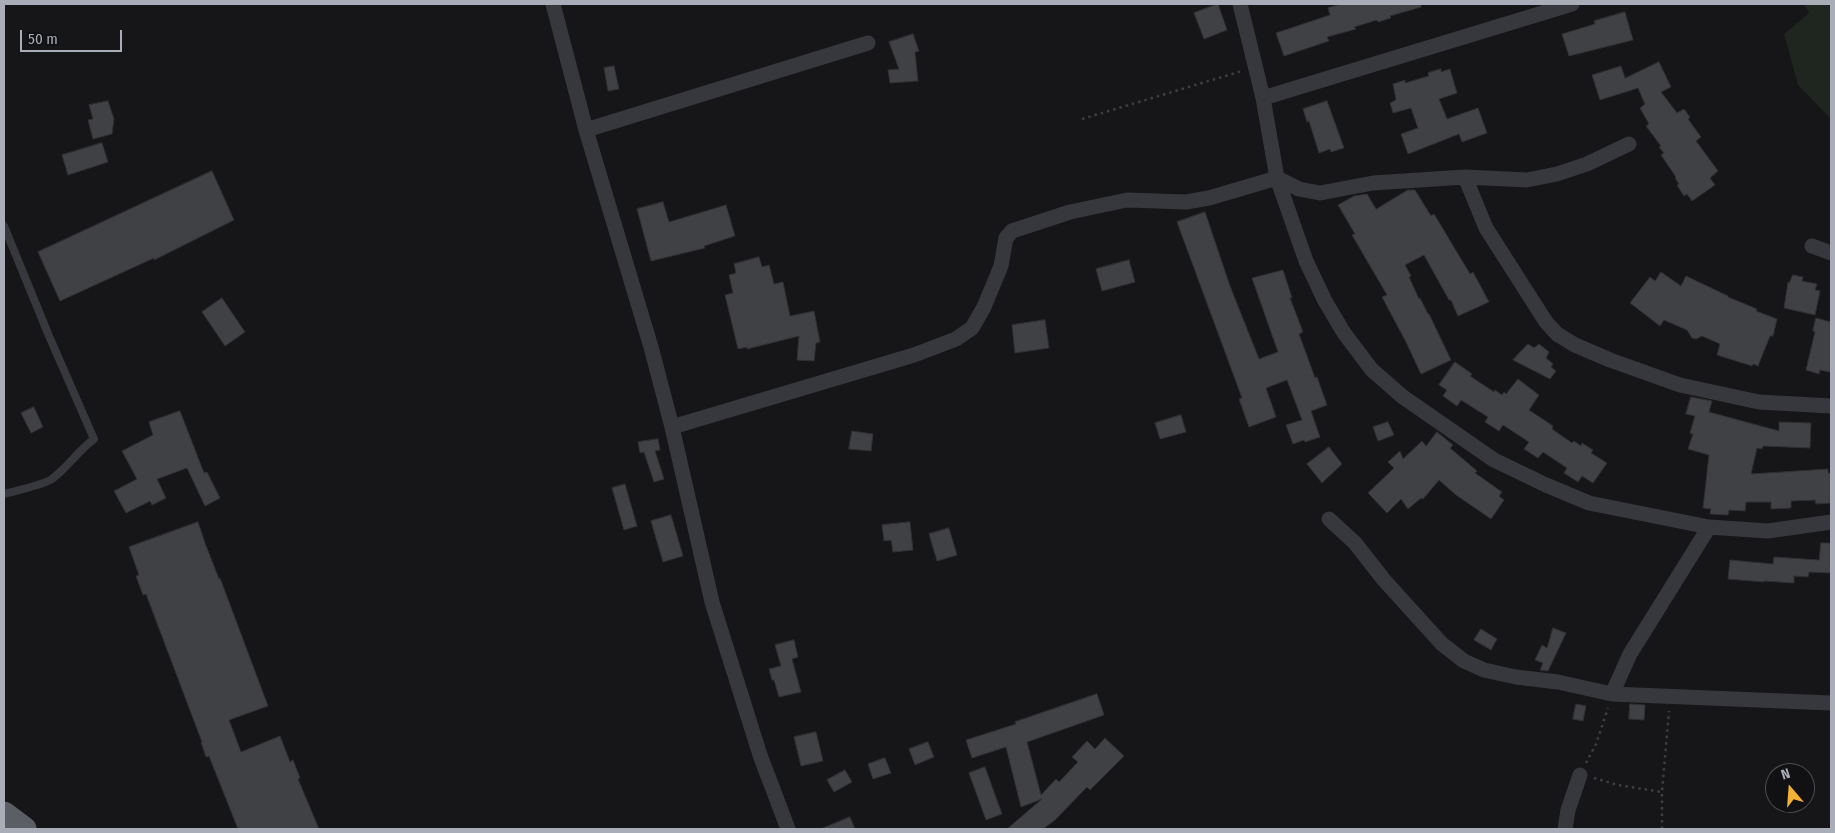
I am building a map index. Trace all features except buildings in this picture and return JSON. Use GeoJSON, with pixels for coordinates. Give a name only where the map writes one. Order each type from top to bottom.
{"type":"FeatureCollection","features":[{"type":"Feature","properties":{"kind":"highway"},"geometry":{"type":"LineString","coordinates":[[4,814],[24,829]]}},
{"type":"Feature","properties":{"kind":"street"},"geometry":{"type":"LineString","coordinates":[[553,4],[586,130],[651,347],[672,427],[712,602],[760,755],[788,829]]}},
{"type":"Feature","properties":{"kind":"street"},"geometry":{"type":"LineString","coordinates":[[1240,4],[1263,98],[1277,178],[1306,261],[1325,301],[1344,332],[1372,370],[1403,397],[1494,460],[1546,486],[1589,503],[1709,527],[1768,531],[1831,522]]}},
{"type":"Feature","properties":{"kind":"street"},"geometry":{"type":"LineString","coordinates":[[1263,98],[1572,4]]}},
{"type":"Feature","properties":{"kind":"street"},"geometry":{"type":"LineString","coordinates":[[586,130],[868,43]]}},
{"type":"Feature","properties":{"kind":"street"},"geometry":{"type":"LineString","coordinates":[[672,427],[914,355],[956,339],[972,328],[984,306],[1001,266],[1006,238],[1012,231],[1070,212],[1127,200],[1186,202],[1209,198],[1277,178],[1299,189],[1320,193],[1373,183],[1465,177],[1526,180],[1558,174],[1587,164],[1629,144]]}},
{"type":"Feature","properties":{"kind":"street"},"geometry":{"type":"LineString","coordinates":[[1465,177],[1486,228],[1546,322],[1558,334],[1575,345],[1610,360],[1680,385],[1759,402],[1831,406]]}},
{"type":"Feature","properties":{"kind":"street"},"geometry":{"type":"LineString","coordinates":[[1812,246],[1831,253]]}},
{"type":"Feature","properties":{"kind":"street"},"geometry":{"type":"LineString","coordinates":[[1329,519],[1355,543],[1384,580],[1442,644],[1464,661],[1484,670],[1508,676],[1558,682],[1612,694],[1831,703]]}},
{"type":"Feature","properties":{"kind":"street"},"geometry":{"type":"LineString","coordinates":[[1612,694],[1630,654],[1709,527]]}},
{"type":"Feature","properties":{"kind":"street"},"geometry":{"type":"LineString","coordinates":[[1565,829],[1568,810],[1580,774]]}},
{"type":"Feature","properties":{"kind":"lane"},"geometry":{"type":"LineString","coordinates":[[4,226],[94,439],[79,450],[70,463],[50,480],[4,494]]}},
{"type":"Feature","properties":{"kind":"path"},"geometry":{"type":"LineString","coordinates":[[1082,119],[1255,67]]}},
{"type":"Feature","properties":{"kind":"path"},"geometry":{"type":"LineString","coordinates":[[1612,694],[1596,744],[1580,774],[1618,785],[1662,792]]}},
{"type":"Feature","properties":{"kind":"path"},"geometry":{"type":"LineString","coordinates":[[1662,829],[1662,792],[1668,719],[1672,697]]}},
{"type":"Feature","properties":{"kind":"shaded area"},"geometry":{"type":"Polygon","coordinates":[[[1804,4],[1831,4],[1831,119],[1798,85],[1784,34],[1809,13],[1804,4]]]}}]}
